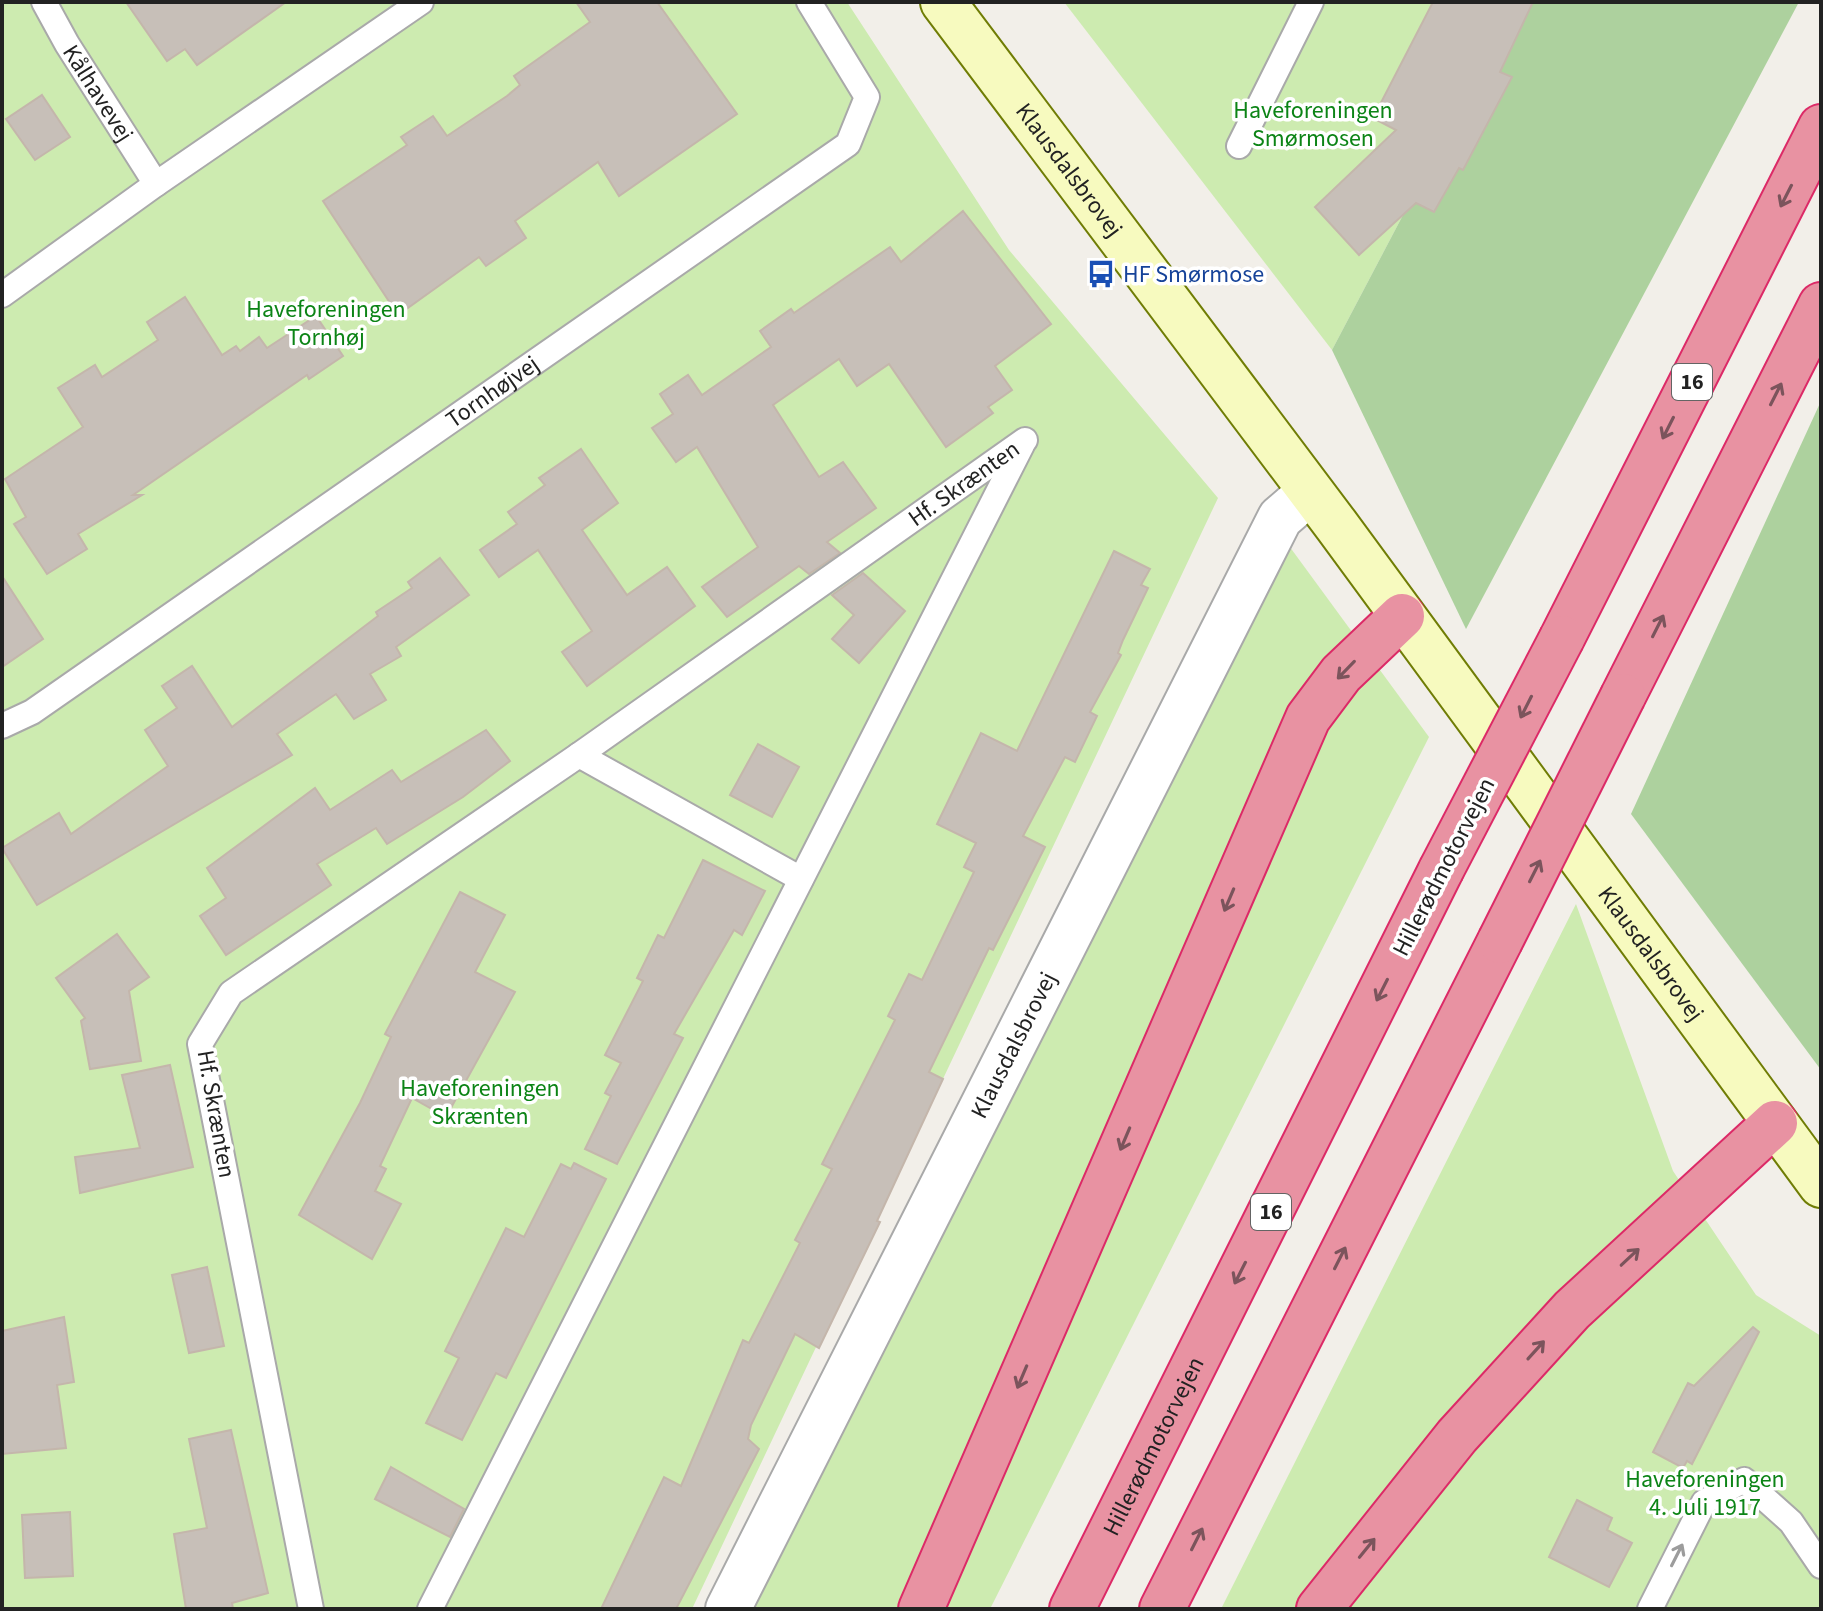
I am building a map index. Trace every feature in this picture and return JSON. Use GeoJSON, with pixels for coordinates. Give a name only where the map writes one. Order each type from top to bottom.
{"type":"FeatureCollection","features":[{"type":"Feature","properties":{"kind":"highway","name":"Hillerødmotorvejen"},"geometry":{"type":"LineString","coordinates":[[1072,1609],[1441,870],[1821,127]]}},
{"type":"Feature","properties":{"kind":"highway"},"geometry":{"type":"LineString","coordinates":[[1162,1609],[1821,305]]}},
{"type":"Feature","properties":{"kind":"highway"},"geometry":{"type":"LineString","coordinates":[[921,1609],[1308,718],[1341,674],[1402,616]]}},
{"type":"Feature","properties":{"kind":"highway"},"geometry":{"type":"LineString","coordinates":[[1319,1609],[1457,1436],[1572,1310],[1775,1123]]}},
{"type":"Feature","properties":{"kind":"highway"},"geometry":{"type":"LineString","coordinates":[[1051,1609],[1101,1553]]}},
{"type":"Feature","properties":{"kind":"street","name":"Klausdalsbrovej"},"geometry":{"type":"LineString","coordinates":[[943,2],[1310,492],[1821,1185]]}},
{"type":"Feature","properties":{"kind":"street","name":"Klausdalsbrovej"},"geometry":{"type":"LineString","coordinates":[[728,1609],[1280,518],[1310,492]]}},
{"type":"Feature","properties":{"kind":"lane","name":"Kålhavevej"},"geometry":{"type":"LineString","coordinates":[[44,2],[67,44],[156,184]]}},
{"type":"Feature","properties":{"kind":"lane"},"geometry":{"type":"LineString","coordinates":[[2,295],[156,184],[421,2]]}},
{"type":"Feature","properties":{"kind":"lane","name":"Tornhøjvej"},"geometry":{"type":"LineString","coordinates":[[2,726],[32,712],[848,144],[867,97],[809,2]]}},
{"type":"Feature","properties":{"kind":"lane"},"geometry":{"type":"LineString","coordinates":[[1239,146],[1311,2]]}},
{"type":"Feature","properties":{"kind":"lane","name":"Hf. Skrænten"},"geometry":{"type":"LineString","coordinates":[[311,1609],[200,1044],[231,993],[579,755],[1025,440],[430,1609]]}},
{"type":"Feature","properties":{"kind":"lane"},"geometry":{"type":"LineString","coordinates":[[579,755],[801,879]]}},
{"type":"Feature","properties":{"kind":"lane"},"geometry":{"type":"LineString","coordinates":[[1650,1609],[1704,1502],[1744,1480],[1791,1522],[1821,1566]]}},
{"type":"Feature","properties":{"kind":"green space"},"geometry":{"type":"Polygon","coordinates":[[[2,2],[847,2],[1009,250],[1218,498],[692,1609],[2,1609],[2,2]]]}},
{"type":"Feature","properties":{"kind":"green space","name":"Haveforeningen Smørmosen"},"geometry":{"type":"Polygon","coordinates":[[[1064,2],[1515,2],[1332,350],[1064,2]]]}},
{"type":"Feature","properties":{"kind":"green space"},"geometry":{"type":"Polygon","coordinates":[[[1515,2],[1799,2],[1466,629],[1332,350],[1515,2]]]}},
{"type":"Feature","properties":{"kind":"green space"},"geometry":{"type":"Polygon","coordinates":[[[1821,401],[1821,1070],[1631,814],[1821,401]]]}},
{"type":"Feature","properties":{"kind":"green space"},"geometry":{"type":"Polygon","coordinates":[[[1284,539],[1429,737],[990,1609],[741,1609],[1284,539]]]}},
{"type":"Feature","properties":{"kind":"green space","name":"Haveforeningen 4. Juli 1917"},"geometry":{"type":"Polygon","coordinates":[[[1576,904],[1673,1171],[1756,1295],[1821,1336],[1821,1609],[1221,1609],[1576,904]]]}},
{"type":"Feature","properties":{"kind":"building"},"geometry":{"type":"Polygon","coordinates":[[[126,2],[286,2],[197,65],[185,49],[167,61],[126,2]]]}},
{"type":"Feature","properties":{"kind":"building"},"geometry":{"type":"Polygon","coordinates":[[[576,2],[657,2],[737,114],[619,196],[598,162],[515,221],[526,238],[486,266],[479,257],[398,315],[323,201],[407,145],[401,137],[433,116],[447,136],[507,96],[520,85],[514,76],[590,22],[576,2]]]}},
{"type":"Feature","properties":{"kind":"building"},"geometry":{"type":"Polygon","coordinates":[[[1433,2],[1533,2],[1500,72],[1512,77],[1463,170],[1459,168],[1434,212],[1416,203],[1359,255],[1315,207],[1396,130],[1373,118],[1433,2]]]}},
{"type":"Feature","properties":{"kind":"building"},"geometry":{"type":"Polygon","coordinates":[[[42,95],[70,137],[35,160],[6,119],[42,95]]]}},
{"type":"Feature","properties":{"kind":"building"},"geometry":{"type":"Polygon","coordinates":[[[963,211],[1051,324],[995,366],[1012,390],[988,407],[993,413],[946,447],[889,364],[857,386],[839,359],[773,405],[819,477],[843,462],[876,508],[827,542],[840,553],[809,574],[799,566],[727,617],[702,587],[758,547],[697,447],[676,462],[652,428],[673,414],[660,394],[688,375],[702,395],[771,347],[760,331],[791,309],[794,313],[890,247],[901,262],[963,211]]]}},
{"type":"Feature","properties":{"kind":"building"},"geometry":{"type":"Polygon","coordinates":[[[185,297],[222,355],[236,346],[240,351],[259,337],[267,348],[316,316],[343,356],[309,379],[307,375],[133,495],[142,495],[78,534],[87,549],[47,574],[14,524],[26,517],[5,479],[83,427],[58,388],[95,365],[102,377],[158,340],[147,322],[185,297]]]}},
{"type":"Feature","properties":{"kind":"building"},"geometry":{"type":"Polygon","coordinates":[[[581,449],[618,503],[582,530],[627,595],[667,567],[695,606],[587,686],[562,652],[592,631],[538,550],[499,577],[480,550],[517,524],[508,512],[545,485],[539,478],[581,449]]]}},
{"type":"Feature","properties":{"kind":"building"},"geometry":{"type":"Polygon","coordinates":[[[1114,551],[1150,569],[1141,585],[1148,588],[1123,640],[1118,653],[1121,655],[1090,712],[1097,716],[1075,762],[1065,757],[1023,836],[1045,847],[993,950],[989,948],[929,1072],[943,1079],[877,1221],[880,1222],[819,1348],[795,1334],[751,1425],[748,1439],[759,1449],[676,1609],[601,1609],[664,1477],[681,1486],[743,1340],[749,1343],[800,1243],[795,1240],[832,1169],[822,1164],[895,1020],[888,1016],[909,974],[922,980],[974,872],[964,867],[976,843],[937,824],[981,733],[1017,751],[1114,551]]]}},
{"type":"Feature","properties":{"kind":"building"},"geometry":{"type":"Polygon","coordinates":[[[440,558],[469,595],[396,647],[401,656],[370,674],[386,700],[354,719],[336,694],[277,734],[292,755],[37,905],[2,848],[59,813],[71,834],[168,766],[145,730],[177,708],[162,686],[192,666],[232,727],[378,616],[376,612],[412,588],[408,582],[440,558]]]}},
{"type":"Feature","properties":{"kind":"building"},"geometry":{"type":"Polygon","coordinates":[[[863,573],[905,611],[859,663],[832,639],[854,615],[832,595],[863,573]]]}},
{"type":"Feature","properties":{"kind":"building"},"geometry":{"type":"Polygon","coordinates":[[[2,576],[43,639],[2,667],[2,576]]]}},
{"type":"Feature","properties":{"kind":"building"},"geometry":{"type":"Polygon","coordinates":[[[486,730],[510,761],[463,797],[387,844],[376,828],[317,864],[331,885],[226,955],[200,916],[226,898],[207,868],[315,788],[330,810],[392,770],[401,782],[486,730]]]}},
{"type":"Feature","properties":{"kind":"building"},"geometry":{"type":"Polygon","coordinates":[[[758,744],[799,767],[772,817],[730,795],[758,744]]]}},
{"type":"Feature","properties":{"kind":"building"},"geometry":{"type":"Polygon","coordinates":[[[703,860],[765,891],[742,935],[734,930],[674,1034],[683,1038],[617,1164],[585,1149],[611,1096],[605,1093],[621,1063],[605,1055],[643,981],[637,978],[658,935],[664,938],[703,860]]]}},
{"type":"Feature","properties":{"kind":"building"},"geometry":{"type":"Polygon","coordinates":[[[460,892],[505,915],[475,972],[515,992],[446,1117],[412,1098],[380,1166],[386,1169],[375,1191],[401,1204],[372,1259],[299,1215],[360,1103],[391,1037],[385,1034],[460,892]]]}},
{"type":"Feature","properties":{"kind":"building"},"geometry":{"type":"Polygon","coordinates":[[[117,934],[149,977],[129,991],[141,1061],[90,1069],[81,1021],[85,1018],[56,978],[117,934]]]}},
{"type":"Feature","properties":{"kind":"building"},"geometry":{"type":"Polygon","coordinates":[[[170,1065],[193,1167],[80,1193],[75,1157],[140,1148],[122,1075],[170,1065]]]}},
{"type":"Feature","properties":{"kind":"building"},"geometry":{"type":"Polygon","coordinates":[[[574,1163],[606,1179],[506,1378],[496,1373],[462,1440],[426,1423],[459,1358],[445,1351],[506,1228],[524,1237],[561,1164],[571,1169],[574,1163]]]}},
{"type":"Feature","properties":{"kind":"building"},"geometry":{"type":"Polygon","coordinates":[[[207,1267],[224,1346],[189,1353],[172,1275],[207,1267]]]}},
{"type":"Feature","properties":{"kind":"building"},"geometry":{"type":"Polygon","coordinates":[[[64,1317],[74,1382],[57,1385],[66,1448],[2,1454],[2,1331],[64,1317]]]}},
{"type":"Feature","properties":{"kind":"building"},"geometry":{"type":"Polygon","coordinates":[[[1753,1327],[1759,1332],[1692,1464],[1687,1461],[1683,1468],[1653,1452],[1688,1383],[1694,1386],[1753,1327]]]}},
{"type":"Feature","properties":{"kind":"building"},"geometry":{"type":"Polygon","coordinates":[[[231,1430],[268,1593],[232,1603],[233,1609],[186,1609],[174,1534],[207,1528],[189,1439],[231,1430]]]}},
{"type":"Feature","properties":{"kind":"building"},"geometry":{"type":"Polygon","coordinates":[[[391,1467],[464,1509],[450,1537],[375,1499],[391,1467]]]}},
{"type":"Feature","properties":{"kind":"building"},"geometry":{"type":"Polygon","coordinates":[[[1577,1500],[1612,1518],[1607,1530],[1632,1543],[1609,1587],[1549,1557],[1577,1500]]]}},
{"type":"Feature","properties":{"kind":"building"},"geometry":{"type":"Polygon","coordinates":[[[70,1512],[73,1576],[25,1578],[22,1515],[70,1512]]]}},
{"type":"Feature","properties":{"kind":"place","name":"HF Smørmose"},"geometry":{"type":"Point","coordinates":[1101,274]}},
{"type":"Feature","properties":{"kind":"park label","name":"Haveforeningen Tornhøj"},"geometry":{"type":"Point","coordinates":[326,323]}},
{"type":"Feature","properties":{"kind":"park label","name":"Haveforeningen Skrænten"},"geometry":{"type":"Point","coordinates":[480,1102]}}]}
